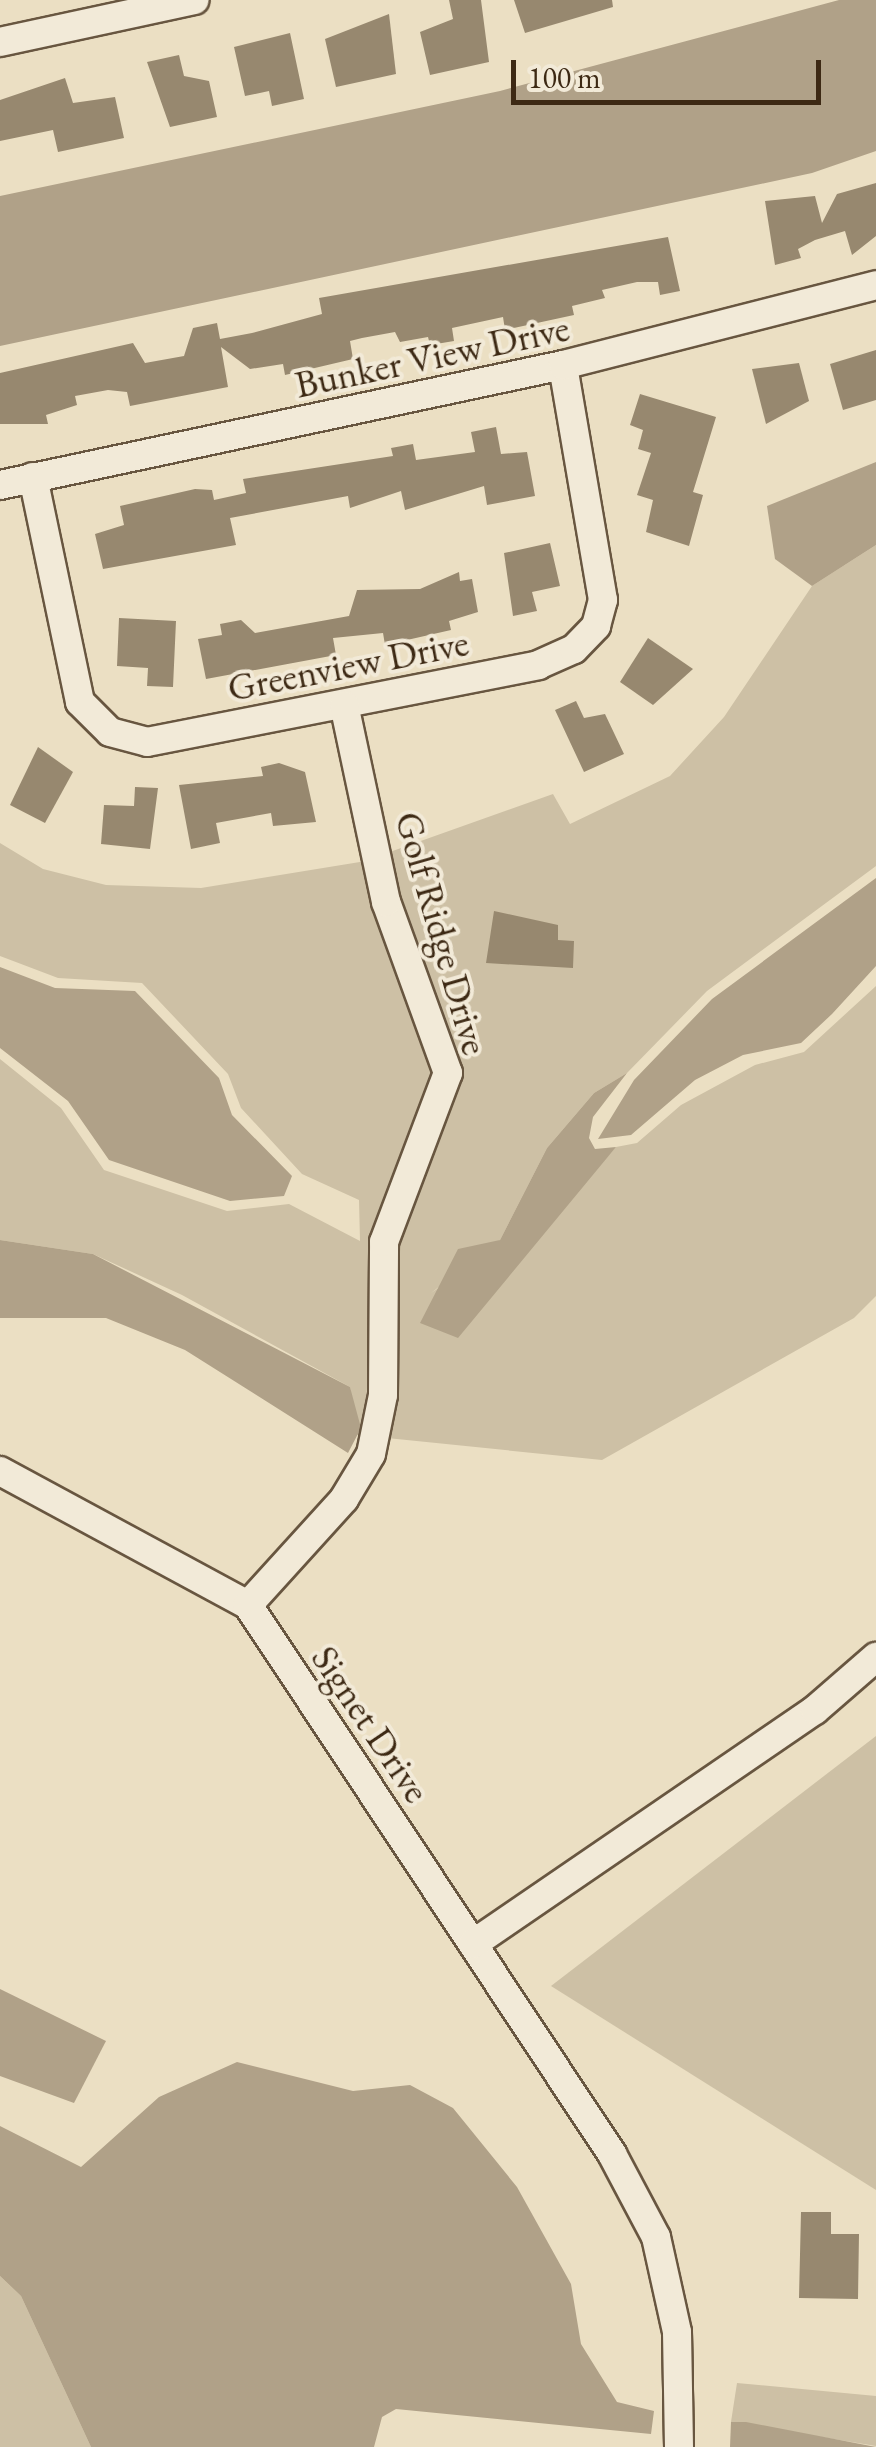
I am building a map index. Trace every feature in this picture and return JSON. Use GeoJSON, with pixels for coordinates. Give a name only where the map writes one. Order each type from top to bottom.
{"type":"FeatureCollection","features":[{"type":"Feature","properties":{"kind":"street"},"geometry":{"type":"LineString","coordinates":[[0,42],[195,0]]}},
{"type":"Feature","properties":{"kind":"street","name":"Bunker View Drive"},"geometry":{"type":"LineString","coordinates":[[0,485],[563,366],[876,285]]}},
{"type":"Feature","properties":{"kind":"street","name":"Greenview Drive"},"geometry":{"type":"LineString","coordinates":[[33,477],[80,702],[110,732],[148,742],[344,706],[538,665],[596,626],[602,570],[563,366]]}},
{"type":"Feature","properties":{"kind":"street","name":"Golf Ridge Drive"},"geometry":{"type":"LineString","coordinates":[[248,1606],[344,1498],[371,1454],[382,1395],[384,1242],[448,1073],[386,902],[344,706]]}},
{"type":"Feature","properties":{"kind":"street","name":"Signet Drive"},"geometry":{"type":"LineString","coordinates":[[0,1471],[248,1606],[612,2154],[656,2237],[677,2332],[679,2447]]}},
{"type":"Feature","properties":{"kind":"street"},"geometry":{"type":"LineString","coordinates":[[473,1944],[646,1828],[876,1657]]}},
{"type":"Feature","properties":{"kind":"shaded area"},"geometry":{"type":"Polygon","coordinates":[[[839,0],[876,0],[876,151],[812,173],[0,346],[0,196],[500,91],[839,0]]]}},
{"type":"Feature","properties":{"kind":"shaded area"},"geometry":{"type":"Polygon","coordinates":[[[876,462],[876,545],[812,586],[775,559],[767,506],[876,462]]]}},
{"type":"Feature","properties":{"kind":"shaded area"},"geometry":{"type":"Polygon","coordinates":[[[876,545],[876,866],[707,991],[627,1073],[594,1093],[547,1148],[500,1240],[431,1293],[565,1203],[616,1147],[637,1143],[681,1105],[755,1065],[804,1052],[876,986],[876,1296],[854,1318],[602,1460],[387,1438],[390,1275],[459,1069],[387,853],[553,794],[570,824],[670,776],[724,717],[812,586],[876,545]]]}},
{"type":"Feature","properties":{"kind":"shaded area"},"geometry":{"type":"Polygon","coordinates":[[[0,843],[43,869],[106,885],[201,888],[366,861],[436,1074],[373,1241],[365,1436],[357,1435],[350,1387],[182,1295],[93,1254],[0,1240],[0,1059],[61,1108],[104,1170],[227,1211],[289,1204],[360,1241],[359,1200],[302,1174],[241,1108],[228,1074],[142,983],[58,978],[0,956],[0,843]]]}},
{"type":"Feature","properties":{"kind":"shaded area"},"geometry":{"type":"Polygon","coordinates":[[[876,878],[876,966],[832,1014],[801,1043],[743,1055],[695,1080],[631,1135],[598,1139],[634,1080],[712,999],[876,878]]]}},
{"type":"Feature","properties":{"kind":"shaded area"},"geometry":{"type":"Polygon","coordinates":[[[0,967],[55,988],[135,991],[219,1078],[232,1115],[292,1176],[284,1196],[230,1201],[109,1160],[68,1101],[0,1048],[0,967]]]}},
{"type":"Feature","properties":{"kind":"shaded area"},"geometry":{"type":"Polygon","coordinates":[[[627,1073],[593,1117],[589,1138],[595,1149],[616,1147],[458,1338],[420,1323],[458,1249],[500,1240],[547,1148],[594,1093],[627,1073]]]}},
{"type":"Feature","properties":{"kind":"shaded area"},"geometry":{"type":"Polygon","coordinates":[[[0,1240],[93,1254],[350,1387],[361,1428],[348,1453],[185,1350],[106,1318],[0,1318],[0,1240]]]}},
{"type":"Feature","properties":{"kind":"shaded area"},"geometry":{"type":"Polygon","coordinates":[[[876,1736],[876,2190],[551,1986],[876,1736]]]}},
{"type":"Feature","properties":{"kind":"shaded area"},"geometry":{"type":"Polygon","coordinates":[[[0,1989],[106,2041],[74,2103],[0,2076],[0,1989]]]}},
{"type":"Feature","properties":{"kind":"shaded area"},"geometry":{"type":"Polygon","coordinates":[[[237,2062],[353,2091],[410,2085],[453,2108],[517,2187],[571,2284],[581,2344],[617,2402],[654,2411],[651,2434],[396,2409],[382,2417],[374,2447],[91,2447],[21,2296],[0,2276],[0,2126],[81,2167],[159,2097],[237,2062]]]}},
{"type":"Feature","properties":{"kind":"shaded area"},"geometry":{"type":"Polygon","coordinates":[[[0,2276],[21,2296],[91,2447],[0,2447],[0,2276]]]}},
{"type":"Feature","properties":{"kind":"shaded area"},"geometry":{"type":"Polygon","coordinates":[[[737,2383],[876,2396],[876,2446],[731,2422],[737,2383]]]}},
{"type":"Feature","properties":{"kind":"shaded area"},"geometry":{"type":"Polygon","coordinates":[[[731,2422],[746,2422],[876,2447],[730,2447],[731,2422]]]}},
{"type":"Feature","properties":{"kind":"building"},"geometry":{"type":"Polygon","coordinates":[[[449,0],[481,0],[489,62],[430,75],[420,32],[453,19],[449,0]]]}},
{"type":"Feature","properties":{"kind":"building"},"geometry":{"type":"Polygon","coordinates":[[[514,0],[612,0],[613,7],[525,33],[514,0]]]}},
{"type":"Feature","properties":{"kind":"building"},"geometry":{"type":"Polygon","coordinates":[[[389,14],[396,74],[336,87],[325,39],[389,14]]]}},
{"type":"Feature","properties":{"kind":"building"},"geometry":{"type":"Polygon","coordinates":[[[290,33],[304,99],[272,106],[269,91],[245,96],[234,47],[290,33]]]}},
{"type":"Feature","properties":{"kind":"building"},"geometry":{"type":"Polygon","coordinates":[[[179,55],[184,76],[209,81],[217,117],[170,127],[147,62],[179,55]]]}},
{"type":"Feature","properties":{"kind":"building"},"geometry":{"type":"Polygon","coordinates":[[[65,78],[73,103],[115,97],[124,138],[58,152],[53,130],[0,141],[0,100],[65,78]]]}},
{"type":"Feature","properties":{"kind":"building"},"geometry":{"type":"Polygon","coordinates":[[[876,183],[876,236],[852,255],[845,231],[798,249],[801,258],[775,265],[765,201],[815,196],[822,223],[837,194],[876,183]]]}},
{"type":"Feature","properties":{"kind":"building"},"geometry":{"type":"Polygon","coordinates":[[[668,237],[680,291],[660,295],[658,282],[637,282],[602,290],[605,298],[572,306],[574,315],[505,330],[503,317],[452,328],[454,341],[430,345],[428,337],[400,342],[395,332],[362,338],[350,341],[353,359],[285,375],[283,364],[250,369],[221,347],[228,387],[130,406],[127,392],[108,390],[75,396],[77,405],[46,415],[48,424],[0,424],[0,373],[133,343],[145,363],[184,356],[193,328],[217,323],[220,339],[252,333],[322,314],[319,298],[668,237]]]}},
{"type":"Feature","properties":{"kind":"building"},"geometry":{"type":"Polygon","coordinates":[[[876,350],[876,400],[843,410],[830,364],[876,350]]]}},
{"type":"Feature","properties":{"kind":"building"},"geometry":{"type":"Polygon","coordinates":[[[799,363],[809,401],[766,424],[752,369],[799,363]]]}},
{"type":"Feature","properties":{"kind":"building"},"geometry":{"type":"Polygon","coordinates":[[[640,394],[716,417],[693,492],[703,495],[689,546],[646,532],[653,500],[637,495],[651,453],[638,449],[643,430],[630,425],[640,394]]]}},
{"type":"Feature","properties":{"kind":"building"},"geometry":{"type":"Polygon","coordinates":[[[496,427],[501,454],[527,452],[535,496],[487,505],[484,486],[405,510],[401,491],[350,508],[348,496],[230,518],[236,545],[103,569],[95,534],[124,525],[120,506],[195,489],[212,490],[214,500],[246,493],[243,479],[393,456],[391,448],[413,444],[416,460],[475,452],[471,432],[496,427]]]}},
{"type":"Feature","properties":{"kind":"building"},"geometry":{"type":"Polygon","coordinates":[[[550,543],[560,586],[532,592],[537,611],[513,616],[504,553],[550,543]]]}},
{"type":"Feature","properties":{"kind":"building"},"geometry":{"type":"Polygon","coordinates":[[[459,572],[460,581],[472,579],[478,612],[449,621],[451,630],[385,645],[383,633],[333,638],[336,655],[206,679],[198,639],[222,635],[220,624],[241,620],[255,633],[349,616],[357,590],[420,589],[459,572]]]}},
{"type":"Feature","properties":{"kind":"building"},"geometry":{"type":"Polygon","coordinates":[[[119,618],[176,621],[173,687],[147,686],[148,668],[117,666],[119,618]]]}},
{"type":"Feature","properties":{"kind":"building"},"geometry":{"type":"Polygon","coordinates":[[[648,638],[693,669],[653,705],[620,682],[648,638]]]}},
{"type":"Feature","properties":{"kind":"building"},"geometry":{"type":"Polygon","coordinates":[[[576,701],[584,718],[605,714],[624,754],[584,772],[555,710],[576,701]]]}},
{"type":"Feature","properties":{"kind":"building"},"geometry":{"type":"Polygon","coordinates":[[[38,747],[73,772],[45,823],[10,805],[38,747]]]}},
{"type":"Feature","properties":{"kind":"building"},"geometry":{"type":"Polygon","coordinates":[[[279,763],[305,772],[316,822],[273,826],[271,813],[216,823],[220,843],[191,849],[179,785],[263,776],[261,767],[279,763]]]}},
{"type":"Feature","properties":{"kind":"building"},"geometry":{"type":"Polygon","coordinates":[[[135,787],[158,788],[150,849],[101,844],[104,805],[134,806],[135,787]]]}},
{"type":"Feature","properties":{"kind":"building"},"geometry":{"type":"Polygon","coordinates":[[[494,911],[558,925],[558,940],[574,941],[573,968],[486,963],[494,911]]]}},
{"type":"Feature","properties":{"kind":"building"},"geometry":{"type":"Polygon","coordinates":[[[801,2212],[831,2212],[831,2234],[859,2234],[858,2299],[799,2298],[801,2212]]]}}]}
